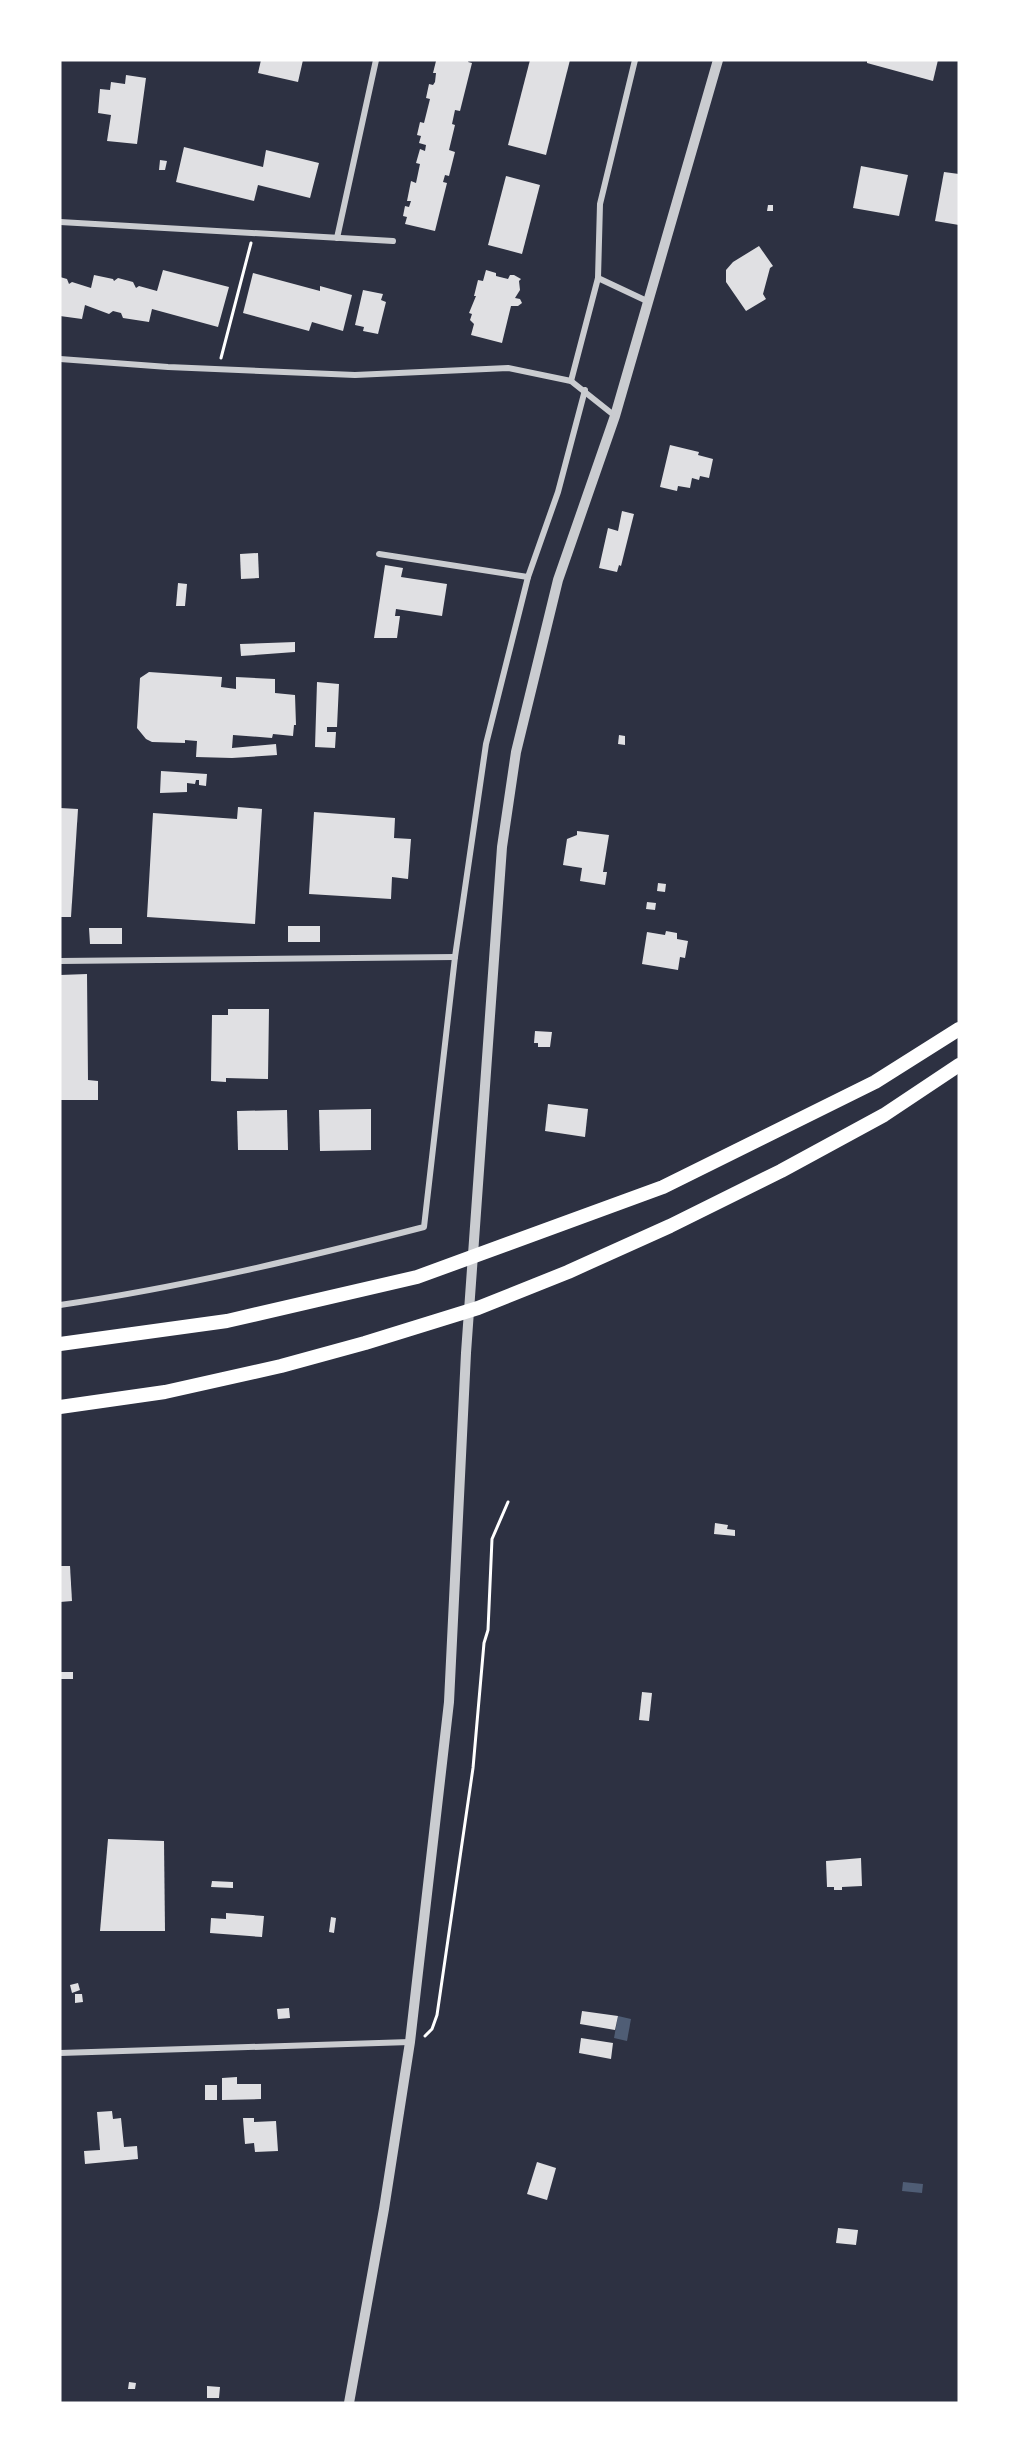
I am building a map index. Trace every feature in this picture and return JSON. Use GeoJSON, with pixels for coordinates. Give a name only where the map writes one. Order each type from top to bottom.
{"type":"FeatureCollection","features":[{"type":"Feature","properties":{"kind":"highway"},"geometry":{"type":"LineString","coordinates":[[60,1344],[227,1321],[417,1278],[663,1187],[875,1082],[959,1029]]}},
{"type":"Feature","properties":{"kind":"highway"},"geometry":{"type":"LineString","coordinates":[[60,1407],[165,1392],[281,1366],[478,1308],[568,1272],[670,1227],[781,1171],[884,1115],[959,1065]]}},
{"type":"Feature","properties":{"kind":"street"},"geometry":{"type":"LineString","coordinates":[[337,238],[376,60]]}},
{"type":"Feature","properties":{"kind":"street"},"geometry":{"type":"LineString","coordinates":[[571,381],[598,278],[600,204],[635,60]]}},
{"type":"Feature","properties":{"kind":"street"},"geometry":{"type":"LineString","coordinates":[[349,2403],[384,2209],[410,2042],[449,1702],[466,1353],[476,1205],[502,847],[516,752],[558,580],[615,416],[718,60]]}},
{"type":"Feature","properties":{"kind":"street"},"geometry":{"type":"LineString","coordinates":[[60,222],[393,241]]}},
{"type":"Feature","properties":{"kind":"street"},"geometry":{"type":"LineString","coordinates":[[598,278],[649,302]]}},
{"type":"Feature","properties":{"kind":"street"},"geometry":{"type":"LineString","coordinates":[[60,359],[355,375],[508,368],[571,381],[615,416]]}},
{"type":"Feature","properties":{"kind":"street"},"geometry":{"type":"LineString","coordinates":[[60,1305],[105,1299],[295,1260],[424,1227],[455,957],[486,744],[528,578],[558,492],[585,390]]}},
{"type":"Feature","properties":{"kind":"street"},"geometry":{"type":"LineString","coordinates":[[379,554],[528,578]]}},
{"type":"Feature","properties":{"kind":"street"},"geometry":{"type":"LineString","coordinates":[[60,961],[455,957]]}},
{"type":"Feature","properties":{"kind":"street"},"geometry":{"type":"LineString","coordinates":[[60,2053],[410,2042]]}},
{"type":"Feature","properties":{"kind":"path"},"geometry":{"type":"LineString","coordinates":[[219,369],[254,233]]}},
{"type":"Feature","properties":{"kind":"path"},"geometry":{"type":"LineString","coordinates":[[410,2042],[425,2036],[432,2030],[437,2015],[473,1768],[484,1643],[488,1630],[492,1539],[508,1502]]}},
{"type":"Feature","properties":{"kind":"water"},"geometry":{"type":"Polygon","coordinates":[[[618,2016],[631,2019],[627,2041],[614,2038],[618,2016]]]}},
{"type":"Feature","properties":{"kind":"water"},"geometry":{"type":"Polygon","coordinates":[[[903,2182],[923,2184],[922,2193],[902,2191],[903,2182]]]}},
{"type":"Feature","properties":{"kind":"building"},"geometry":{"type":"Polygon","coordinates":[[[261,60],[303,60],[298,82],[258,73],[261,60]]]}},
{"type":"Feature","properties":{"kind":"building"},"geometry":{"type":"Polygon","coordinates":[[[469,60],[468,62],[472,63],[460,111],[455,110],[452,124],[455,125],[449,150],[455,152],[449,176],[445,175],[443,182],[447,183],[435,231],[405,224],[407,217],[403,216],[405,206],[409,207],[411,201],[407,201],[411,181],[416,183],[420,164],[416,163],[420,149],[425,151],[426,145],[419,143],[421,136],[417,135],[420,122],[424,123],[430,99],[426,98],[429,84],[433,85],[435,82],[436,73],[433,73],[436,61],[469,60]]]}},
{"type":"Feature","properties":{"kind":"building"},"geometry":{"type":"Polygon","coordinates":[[[530,60],[570,60],[546,155],[508,145],[530,60]]]}},
{"type":"Feature","properties":{"kind":"building"},"geometry":{"type":"Polygon","coordinates":[[[867,60],[938,60],[933,81],[867,63],[867,60]]]}},
{"type":"Feature","properties":{"kind":"building"},"geometry":{"type":"Polygon","coordinates":[[[126,75],[146,78],[137,144],[107,141],[111,115],[98,113],[100,89],[110,90],[111,82],[125,84],[126,75]]]}},
{"type":"Feature","properties":{"kind":"building"},"geometry":{"type":"Polygon","coordinates":[[[184,147],[263,167],[266,150],[319,163],[310,198],[258,185],[254,201],[176,182],[184,147]]]}},
{"type":"Feature","properties":{"kind":"building"},"geometry":{"type":"Polygon","coordinates":[[[160,160],[167,161],[165,170],[159,170],[160,160]]]}},
{"type":"Feature","properties":{"kind":"building"},"geometry":{"type":"Polygon","coordinates":[[[861,166],[908,175],[899,216],[853,208],[861,166]]]}},
{"type":"Feature","properties":{"kind":"building"},"geometry":{"type":"Polygon","coordinates":[[[944,172],[959,174],[959,225],[935,221],[944,172]]]}},
{"type":"Feature","properties":{"kind":"building"},"geometry":{"type":"Polygon","coordinates":[[[506,176],[540,185],[522,254],[488,245],[506,176]]]}},
{"type":"Feature","properties":{"kind":"building"},"geometry":{"type":"Polygon","coordinates":[[[768,205],[773,205],[773,211],[767,211],[768,205]]]}},
{"type":"Feature","properties":{"kind":"building"},"geometry":{"type":"Polygon","coordinates":[[[759,246],[773,266],[770,268],[763,294],[766,299],[746,311],[726,282],[726,270],[733,262],[759,246]]]}},
{"type":"Feature","properties":{"kind":"building"},"geometry":{"type":"Polygon","coordinates":[[[163,270],[229,287],[218,327],[152,309],[149,322],[123,318],[121,313],[113,311],[109,314],[85,305],[82,319],[60,316],[60,277],[67,279],[69,284],[72,282],[91,288],[94,275],[114,281],[118,278],[133,282],[136,288],[139,286],[157,291],[163,270]]]}},
{"type":"Feature","properties":{"kind":"building"},"geometry":{"type":"Polygon","coordinates":[[[486,270],[496,273],[496,276],[508,279],[510,275],[514,275],[521,279],[519,281],[520,290],[515,298],[520,299],[522,303],[518,306],[511,306],[502,343],[471,335],[474,324],[470,320],[472,314],[469,313],[476,296],[474,296],[478,280],[483,281],[486,270]]]}},
{"type":"Feature","properties":{"kind":"building"},"geometry":{"type":"Polygon","coordinates":[[[253,273],[320,291],[320,286],[352,295],[343,331],[312,322],[309,331],[243,313],[253,273]]]}},
{"type":"Feature","properties":{"kind":"building"},"geometry":{"type":"Polygon","coordinates":[[[363,290],[383,294],[381,300],[386,302],[378,334],[363,331],[364,327],[355,325],[363,290]]]}},
{"type":"Feature","properties":{"kind":"building"},"geometry":{"type":"Polygon","coordinates":[[[670,445],[699,452],[698,455],[713,459],[709,478],[700,476],[699,480],[692,478],[690,488],[678,486],[677,491],[660,487],[670,445]]]}},
{"type":"Feature","properties":{"kind":"building"},"geometry":{"type":"Polygon","coordinates":[[[622,511],[634,514],[621,566],[619,565],[617,572],[599,568],[608,528],[618,531],[622,511]]]}},
{"type":"Feature","properties":{"kind":"building"},"geometry":{"type":"Polygon","coordinates":[[[258,553],[259,578],[241,579],[240,554],[258,553]]]}},
{"type":"Feature","properties":{"kind":"building"},"geometry":{"type":"Polygon","coordinates":[[[385,565],[403,568],[401,577],[447,584],[442,616],[396,609],[395,616],[400,616],[397,638],[374,638],[385,565]]]}},
{"type":"Feature","properties":{"kind":"building"},"geometry":{"type":"Polygon","coordinates":[[[178,583],[187,584],[185,606],[176,606],[178,583]]]}},
{"type":"Feature","properties":{"kind":"building"},"geometry":{"type":"Polygon","coordinates":[[[295,642],[295,652],[241,656],[240,644],[295,642]]]}},
{"type":"Feature","properties":{"kind":"building"},"geometry":{"type":"Polygon","coordinates":[[[149,672],[222,677],[221,687],[236,689],[236,677],[275,679],[275,693],[295,695],[296,725],[294,725],[293,736],[273,734],[272,738],[233,735],[232,748],[276,744],[277,755],[232,758],[196,757],[197,741],[152,742],[146,739],[137,728],[140,678],[149,672]]]}},
{"type":"Feature","properties":{"kind":"building"},"geometry":{"type":"Polygon","coordinates":[[[317,682],[339,684],[337,727],[327,727],[327,732],[336,732],[335,748],[315,747],[317,682]]]}},
{"type":"Feature","properties":{"kind":"building"},"geometry":{"type":"Polygon","coordinates":[[[619,735],[625,736],[625,745],[618,744],[619,735]]]}},
{"type":"Feature","properties":{"kind":"building"},"geometry":{"type":"Polygon","coordinates":[[[161,771],[207,774],[206,786],[199,785],[199,780],[196,780],[195,784],[187,783],[187,792],[160,793],[161,771]]]}},
{"type":"Feature","properties":{"kind":"building"},"geometry":{"type":"Polygon","coordinates":[[[238,807],[262,809],[255,924],[147,917],[153,813],[237,819],[238,807]]]}},
{"type":"Feature","properties":{"kind":"building"},"geometry":{"type":"Polygon","coordinates":[[[60,808],[78,809],[71,917],[60,917],[60,808]]]}},
{"type":"Feature","properties":{"kind":"building"},"geometry":{"type":"Polygon","coordinates":[[[314,812],[395,818],[394,838],[411,839],[408,879],[392,877],[391,899],[309,894],[314,812]]]}},
{"type":"Feature","properties":{"kind":"building"},"geometry":{"type":"Polygon","coordinates":[[[577,831],[609,835],[603,872],[607,872],[605,885],[580,881],[582,868],[563,865],[567,839],[577,835],[577,831]]]}},
{"type":"Feature","properties":{"kind":"building"},"geometry":{"type":"Polygon","coordinates":[[[658,883],[666,884],[665,892],[657,891],[658,883]]]}},
{"type":"Feature","properties":{"kind":"building"},"geometry":{"type":"Polygon","coordinates":[[[647,902],[656,903],[655,910],[646,909],[647,902]]]}},
{"type":"Feature","properties":{"kind":"building"},"geometry":{"type":"Polygon","coordinates":[[[288,926],[320,926],[320,942],[288,942],[288,926]]]}},
{"type":"Feature","properties":{"kind":"building"},"geometry":{"type":"Polygon","coordinates":[[[89,928],[122,928],[122,944],[90,944],[89,928]]]}},
{"type":"Feature","properties":{"kind":"building"},"geometry":{"type":"Polygon","coordinates":[[[666,931],[677,933],[677,939],[688,941],[685,958],[680,957],[678,970],[642,964],[647,932],[665,935],[666,931]]]}},
{"type":"Feature","properties":{"kind":"building"},"geometry":{"type":"Polygon","coordinates":[[[87,974],[88,1080],[98,1081],[98,1100],[60,1100],[60,975],[87,974]]]}},
{"type":"Feature","properties":{"kind":"building"},"geometry":{"type":"Polygon","coordinates":[[[228,1009],[269,1009],[268,1079],[226,1078],[226,1082],[211,1081],[212,1015],[228,1015],[228,1009]]]}},
{"type":"Feature","properties":{"kind":"building"},"geometry":{"type":"Polygon","coordinates":[[[535,1031],[552,1032],[550,1047],[538,1047],[538,1043],[534,1043],[535,1031]]]}},
{"type":"Feature","properties":{"kind":"building"},"geometry":{"type":"Polygon","coordinates":[[[548,1104],[588,1109],[585,1137],[545,1131],[548,1104]]]}},
{"type":"Feature","properties":{"kind":"building"},"geometry":{"type":"Polygon","coordinates":[[[371,1109],[371,1150],[320,1151],[319,1110],[371,1109]]]}},
{"type":"Feature","properties":{"kind":"building"},"geometry":{"type":"Polygon","coordinates":[[[287,1110],[288,1150],[238,1150],[237,1111],[287,1110]]]}},
{"type":"Feature","properties":{"kind":"building"},"geometry":{"type":"Polygon","coordinates":[[[715,1523],[728,1525],[727,1529],[735,1530],[735,1536],[714,1534],[715,1523]]]}},
{"type":"Feature","properties":{"kind":"building"},"geometry":{"type":"Polygon","coordinates":[[[60,1566],[70,1566],[72,1601],[60,1602],[60,1566]]]}},
{"type":"Feature","properties":{"kind":"building"},"geometry":{"type":"Polygon","coordinates":[[[60,1672],[73,1672],[73,1679],[60,1679],[60,1672]]]}},
{"type":"Feature","properties":{"kind":"building"},"geometry":{"type":"Polygon","coordinates":[[[642,1692],[652,1693],[649,1721],[639,1720],[642,1692]]]}},
{"type":"Feature","properties":{"kind":"building"},"geometry":{"type":"Polygon","coordinates":[[[108,1839],[164,1841],[165,1931],[100,1931],[108,1839]]]}},
{"type":"Feature","properties":{"kind":"building"},"geometry":{"type":"Polygon","coordinates":[[[861,1858],[862,1886],[842,1887],[842,1890],[827,1887],[826,1861],[861,1858]]]}},
{"type":"Feature","properties":{"kind":"building"},"geometry":{"type":"Polygon","coordinates":[[[212,1881],[233,1882],[233,1888],[211,1887],[212,1881]]]}},
{"type":"Feature","properties":{"kind":"building"},"geometry":{"type":"Polygon","coordinates":[[[226,1913],[264,1916],[262,1937],[210,1933],[211,1918],[226,1919],[226,1913]]]}},
{"type":"Feature","properties":{"kind":"building"},"geometry":{"type":"Polygon","coordinates":[[[331,1917],[336,1918],[334,1933],[329,1932],[331,1917]]]}},
{"type":"Feature","properties":{"kind":"building"},"geometry":{"type":"Polygon","coordinates":[[[78,1983],[80,1990],[72,1993],[70,1985],[78,1983]]]}},
{"type":"Feature","properties":{"kind":"building"},"geometry":{"type":"Polygon","coordinates":[[[75,1994],[82,1994],[83,2002],[75,2003],[75,1994]]]}},
{"type":"Feature","properties":{"kind":"building"},"geometry":{"type":"Polygon","coordinates":[[[289,2008],[290,2018],[278,2019],[277,2009],[289,2008]]]}},
{"type":"Feature","properties":{"kind":"building"},"geometry":{"type":"Polygon","coordinates":[[[582,2011],[618,2016],[615,2030],[580,2024],[582,2011]]]}},
{"type":"Feature","properties":{"kind":"building"},"geometry":{"type":"Polygon","coordinates":[[[581,2038],[613,2043],[611,2059],[579,2053],[581,2038]]]}},
{"type":"Feature","properties":{"kind":"building"},"geometry":{"type":"Polygon","coordinates":[[[237,2077],[237,2084],[261,2084],[261,2099],[222,2100],[222,2078],[237,2077]]]}},
{"type":"Feature","properties":{"kind":"building"},"geometry":{"type":"Polygon","coordinates":[[[205,2085],[217,2085],[217,2100],[205,2100],[205,2085]]]}},
{"type":"Feature","properties":{"kind":"building"},"geometry":{"type":"Polygon","coordinates":[[[112,2111],[113,2119],[121,2118],[124,2147],[137,2146],[138,2159],[85,2164],[84,2151],[100,2150],[97,2112],[112,2111]]]}},
{"type":"Feature","properties":{"kind":"building"},"geometry":{"type":"Polygon","coordinates":[[[243,2118],[254,2118],[254,2122],[276,2121],[278,2151],[255,2152],[254,2143],[245,2144],[243,2118]]]}},
{"type":"Feature","properties":{"kind":"building"},"geometry":{"type":"Polygon","coordinates":[[[537,2162],[556,2168],[547,2200],[527,2194],[537,2162]]]}},
{"type":"Feature","properties":{"kind":"building"},"geometry":{"type":"Polygon","coordinates":[[[838,2228],[858,2230],[856,2245],[836,2243],[838,2228]]]}},
{"type":"Feature","properties":{"kind":"building"},"geometry":{"type":"Polygon","coordinates":[[[129,2382],[136,2383],[135,2389],[128,2389],[129,2382]]]}},
{"type":"Feature","properties":{"kind":"building"},"geometry":{"type":"Polygon","coordinates":[[[207,2386],[220,2387],[219,2398],[207,2398],[207,2386]]]}}]}
